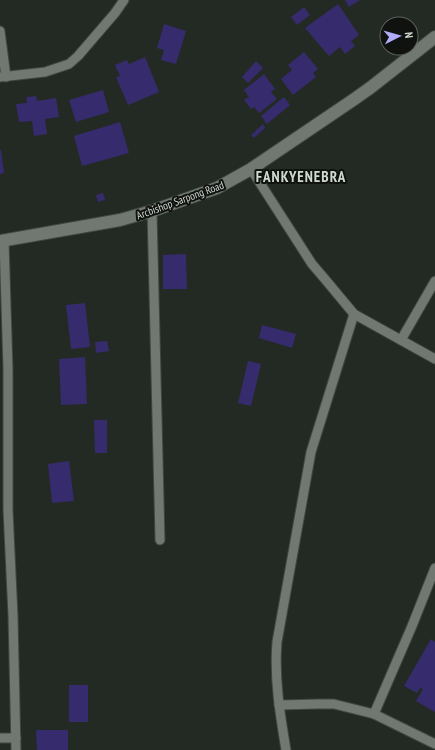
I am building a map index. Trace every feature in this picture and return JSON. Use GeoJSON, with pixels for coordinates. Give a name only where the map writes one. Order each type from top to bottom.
{"type":"FeatureCollection","features":[{"type":"Feature","properties":{"kind":"street"},"geometry":{"type":"LineString","coordinates":[[0,31],[3,77],[45,72],[69,64],[83,51],[124,0]]}},
{"type":"Feature","properties":{"kind":"street","name":"Arcbishop Sarpong Road"},"geometry":{"type":"LineString","coordinates":[[2,240],[120,220],[152,211],[217,188],[251,169],[370,88],[435,37]]}},
{"type":"Feature","properties":{"kind":"street"},"geometry":{"type":"LineString","coordinates":[[251,169],[312,264],[354,314],[435,359]]}},
{"type":"Feature","properties":{"kind":"street"},"geometry":{"type":"LineString","coordinates":[[152,211],[160,540]]}},
{"type":"Feature","properties":{"kind":"street"},"geometry":{"type":"LineString","coordinates":[[2,240],[8,369],[4,510],[13,616],[16,750]]}},
{"type":"Feature","properties":{"kind":"street"},"geometry":{"type":"LineString","coordinates":[[401,340],[435,281]]}},
{"type":"Feature","properties":{"kind":"street"},"geometry":{"type":"LineString","coordinates":[[286,750],[279,705],[275,659],[277,642],[311,452],[354,314]]}},
{"type":"Feature","properties":{"kind":"street"},"geometry":{"type":"LineString","coordinates":[[374,714],[435,568]]}},
{"type":"Feature","properties":{"kind":"street"},"geometry":{"type":"LineString","coordinates":[[279,705],[334,704],[374,714],[435,744]]}},
{"type":"Feature","properties":{"kind":"street"},"geometry":{"type":"LineString","coordinates":[[0,738],[16,738]]}},
{"type":"Feature","properties":{"kind":"building"},"geometry":{"type":"Polygon","coordinates":[[[345,0],[360,0],[349,7],[345,0]]]}},
{"type":"Feature","properties":{"kind":"building"},"geometry":{"type":"Polygon","coordinates":[[[338,4],[359,35],[351,41],[355,46],[345,54],[340,47],[329,56],[305,28],[338,4]]]}},
{"type":"Feature","properties":{"kind":"building"},"geometry":{"type":"Polygon","coordinates":[[[304,7],[310,15],[297,25],[291,17],[304,7]]]}},
{"type":"Feature","properties":{"kind":"building"},"geometry":{"type":"Polygon","coordinates":[[[164,24],[186,31],[176,64],[161,60],[164,50],[157,48],[164,24]]]}},
{"type":"Feature","properties":{"kind":"building"},"geometry":{"type":"Polygon","coordinates":[[[304,52],[318,69],[313,73],[316,77],[293,95],[281,79],[292,70],[288,65],[304,52]]]}},
{"type":"Feature","properties":{"kind":"building"},"geometry":{"type":"Polygon","coordinates":[[[145,57],[159,92],[128,105],[116,77],[120,76],[115,65],[127,60],[129,64],[145,57]]]}},
{"type":"Feature","properties":{"kind":"building"},"geometry":{"type":"Polygon","coordinates":[[[256,61],[263,68],[248,83],[242,77],[256,61]]]}},
{"type":"Feature","properties":{"kind":"building"},"geometry":{"type":"Polygon","coordinates":[[[264,74],[275,89],[271,92],[277,99],[259,113],[254,107],[251,109],[244,100],[249,97],[244,90],[264,74]]]}},
{"type":"Feature","properties":{"kind":"building"},"geometry":{"type":"Polygon","coordinates":[[[103,90],[109,112],[76,122],[69,100],[103,90]]]}},
{"type":"Feature","properties":{"kind":"building"},"geometry":{"type":"Polygon","coordinates":[[[36,96],[37,101],[56,98],[59,117],[45,119],[47,134],[34,136],[32,121],[19,122],[16,104],[27,103],[26,97],[36,96]]]}},
{"type":"Feature","properties":{"kind":"building"},"geometry":{"type":"Polygon","coordinates":[[[284,97],[290,105],[267,124],[261,116],[284,97]]]}},
{"type":"Feature","properties":{"kind":"building"},"geometry":{"type":"Polygon","coordinates":[[[120,122],[129,153],[82,166],[74,136],[120,122]]]}},
{"type":"Feature","properties":{"kind":"building"},"geometry":{"type":"Polygon","coordinates":[[[263,124],[265,128],[254,138],[251,135],[263,124]]]}},
{"type":"Feature","properties":{"kind":"building"},"geometry":{"type":"Polygon","coordinates":[[[0,150],[4,173],[0,174],[0,150]]]}},
{"type":"Feature","properties":{"kind":"building"},"geometry":{"type":"Polygon","coordinates":[[[103,193],[105,200],[98,202],[96,195],[103,193]]]}},
{"type":"Feature","properties":{"kind":"building"},"geometry":{"type":"Polygon","coordinates":[[[186,254],[187,289],[163,289],[163,255],[186,254]]]}},
{"type":"Feature","properties":{"kind":"building"},"geometry":{"type":"Polygon","coordinates":[[[85,303],[90,347],[71,349],[66,305],[85,303]]]}},
{"type":"Feature","properties":{"kind":"building"},"geometry":{"type":"Polygon","coordinates":[[[262,325],[296,334],[292,348],[259,338],[262,325]]]}},
{"type":"Feature","properties":{"kind":"building"},"geometry":{"type":"Polygon","coordinates":[[[107,341],[109,351],[96,353],[95,342],[107,341]]]}},
{"type":"Feature","properties":{"kind":"building"},"geometry":{"type":"Polygon","coordinates":[[[85,357],[87,404],[61,405],[59,359],[85,357]]]}},
{"type":"Feature","properties":{"kind":"building"},"geometry":{"type":"Polygon","coordinates":[[[248,361],[261,364],[251,406],[238,403],[248,361]]]}},
{"type":"Feature","properties":{"kind":"building"},"geometry":{"type":"Polygon","coordinates":[[[94,420],[107,420],[107,453],[95,453],[94,420]]]}},
{"type":"Feature","properties":{"kind":"building"},"geometry":{"type":"Polygon","coordinates":[[[69,461],[74,501],[52,503],[48,464],[69,461]]]}},
{"type":"Feature","properties":{"kind":"building"},"geometry":{"type":"Polygon","coordinates":[[[431,639],[435,642],[435,712],[416,701],[423,689],[420,688],[417,693],[404,686],[431,639]]]}},
{"type":"Feature","properties":{"kind":"building"},"geometry":{"type":"Polygon","coordinates":[[[69,685],[88,685],[88,722],[69,722],[69,685]]]}},
{"type":"Feature","properties":{"kind":"building"},"geometry":{"type":"Polygon","coordinates":[[[36,730],[68,730],[68,750],[37,750],[36,730]]]}},
{"type":"Feature","properties":{"kind":"district","name":"FANKYENEBRA"},"geometry":{"type":"Point","coordinates":[301,176]}}]}
